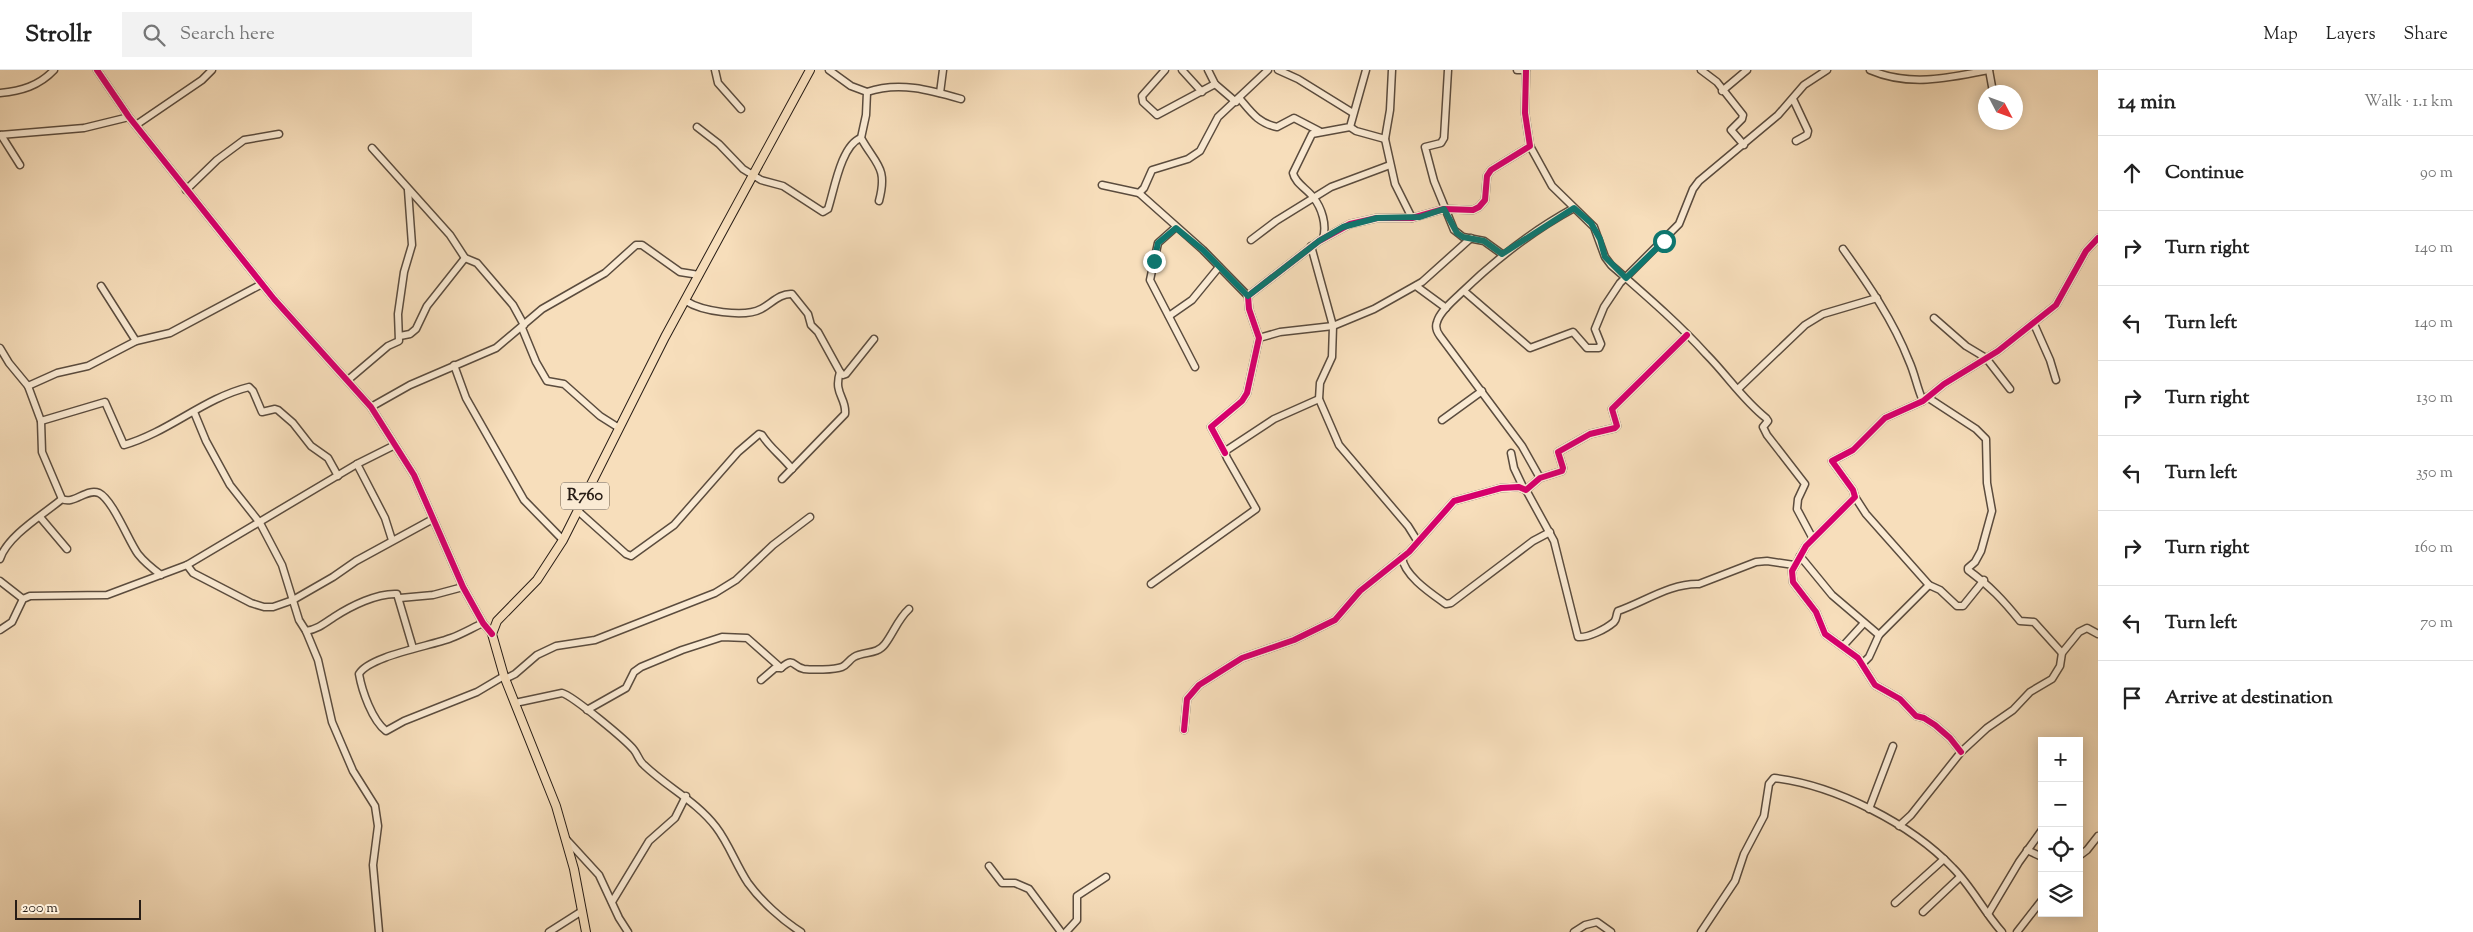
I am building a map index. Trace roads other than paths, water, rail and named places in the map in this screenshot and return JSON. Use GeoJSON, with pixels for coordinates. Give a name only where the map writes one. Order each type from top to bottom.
{"type":"FeatureCollection","features":[{"type":"Feature","properties":{"kind":"main road","name":"R760"},"geometry":{"type":"LineString","coordinates":[[492,634],[497,622],[537,580],[563,540],[699,275],[810,70]]}},
{"type":"Feature","properties":{"kind":"main road"},"geometry":{"type":"LineString","coordinates":[[492,634],[515,704],[556,806],[574,869],[586,932]]}},
{"type":"Feature","properties":{"kind":"street"},"geometry":{"type":"LineString","coordinates":[[0,93],[35,86],[54,70]]}},
{"type":"Feature","properties":{"kind":"street"},"geometry":{"type":"LineString","coordinates":[[97,70],[129,117],[262,284],[371,407],[416,480],[463,587],[483,623],[492,634]]}},
{"type":"Feature","properties":{"kind":"street"},"geometry":{"type":"LineString","coordinates":[[136,125],[202,80],[212,70]]}},
{"type":"Feature","properties":{"kind":"street"},"geometry":{"type":"LineString","coordinates":[[715,70],[718,83],[741,109]]}},
{"type":"Feature","properties":{"kind":"street"},"geometry":{"type":"LineString","coordinates":[[829,70],[851,86],[867,92],[892,86],[926,89],[961,99]]}},
{"type":"Feature","properties":{"kind":"street"},"geometry":{"type":"LineString","coordinates":[[940,92],[943,70]]}},
{"type":"Feature","properties":{"kind":"street"},"geometry":{"type":"LineString","coordinates":[[1165,70],[1142,96],[1144,102],[1157,114],[1215,84]]}},
{"type":"Feature","properties":{"kind":"street"},"geometry":{"type":"LineString","coordinates":[[1182,70],[1202,92]]}},
{"type":"Feature","properties":{"kind":"street"},"geometry":{"type":"LineString","coordinates":[[1208,70],[1215,84],[1238,100],[1255,118],[1277,127],[1294,118],[1320,132]]}},
{"type":"Feature","properties":{"kind":"street"},"geometry":{"type":"LineString","coordinates":[[1139,193],[1144,188],[1152,170],[1188,159],[1200,151],[1218,117],[1268,70]]}},
{"type":"Feature","properties":{"kind":"street"},"geometry":{"type":"LineString","coordinates":[[1278,70],[1298,79],[1353,113]]}},
{"type":"Feature","properties":{"kind":"street"},"geometry":{"type":"LineString","coordinates":[[1350,127],[1366,70]]}},
{"type":"Feature","properties":{"kind":"street"},"geometry":{"type":"LineString","coordinates":[[1392,70],[1390,110],[1385,139],[1396,184],[1412,218]]}},
{"type":"Feature","properties":{"kind":"street"},"geometry":{"type":"LineString","coordinates":[[1448,70],[1444,138],[1441,143],[1427,145],[1425,149],[1444,209],[1454,230],[1463,237],[1484,241],[1502,254]]}},
{"type":"Feature","properties":{"kind":"street"},"geometry":{"type":"LineString","coordinates":[[1517,70],[1526,70],[1525,113],[1530,146],[1552,186],[1591,223],[1600,239],[1605,257],[1688,335],[1747,401],[1766,418],[1768,421],[1763,427],[1766,435],[1805,484],[1798,499],[1797,509],[1813,539]]}},
{"type":"Feature","properties":{"kind":"street"},"geometry":{"type":"LineString","coordinates":[[1701,70],[1717,82],[1722,91],[1743,115],[1742,120],[1732,130],[1744,145]]}},
{"type":"Feature","properties":{"kind":"street"},"geometry":{"type":"LineString","coordinates":[[1722,91],[1747,70]]}},
{"type":"Feature","properties":{"kind":"street"},"geometry":{"type":"LineString","coordinates":[[1464,291],[1530,348],[1573,332],[1587,348],[1596,349],[1600,346],[1595,331],[1601,312],[1612,294],[1626,278],[1679,224],[1693,189],[1744,145],[1804,85],[1827,70]]}},
{"type":"Feature","properties":{"kind":"street"},"geometry":{"type":"LineString","coordinates":[[1870,70],[1887,76],[1926,80],[1945,79],[1989,70],[1992,85]]}},
{"type":"Feature","properties":{"kind":"street"},"geometry":{"type":"LineString","coordinates":[[867,92],[866,114],[861,138],[875,158],[883,176],[884,184],[879,201]]}},
{"type":"Feature","properties":{"kind":"street"},"geometry":{"type":"LineString","coordinates":[[1793,98],[1808,131],[1806,135],[1796,142]]}},
{"type":"Feature","properties":{"kind":"street"},"geometry":{"type":"LineString","coordinates":[[20,165],[1,135],[84,128],[129,117]]}},
{"type":"Feature","properties":{"kind":"street"},"geometry":{"type":"LineString","coordinates":[[697,127],[719,144],[743,169],[761,180],[783,186],[825,212],[847,152],[853,142],[861,138]]}},
{"type":"Feature","properties":{"kind":"street"},"geometry":{"type":"LineString","coordinates":[[1323,238],[1325,223],[1314,198],[1298,182],[1293,173],[1310,136],[1320,132],[1350,127],[1356,131],[1385,139]]}},
{"type":"Feature","properties":{"kind":"street"},"geometry":{"type":"LineString","coordinates":[[186,190],[217,160],[244,140],[279,134]]}},
{"type":"Feature","properties":{"kind":"street"},"geometry":{"type":"LineString","coordinates":[[1248,296],[1311,246],[1343,227],[1377,218],[1412,218],[1444,209],[1472,210],[1479,207],[1485,200],[1487,176],[1491,170],[1530,146]]}},
{"type":"Feature","properties":{"kind":"street"},"geometry":{"type":"LineString","coordinates":[[372,148],[450,235],[465,258],[478,263],[513,305],[523,326],[532,356],[547,381],[564,384],[600,416],[619,428]]}},
{"type":"Feature","properties":{"kind":"street"},"geometry":{"type":"LineString","coordinates":[[1251,240],[1276,221],[1342,181],[1390,165]]}},
{"type":"Feature","properties":{"kind":"street"},"geometry":{"type":"LineString","coordinates":[[1102,185],[1139,193],[1176,228],[1203,250],[1248,296],[1249,309],[1259,338],[1245,399],[1211,427],[1256,509],[1151,584]]}},
{"type":"Feature","properties":{"kind":"street"},"geometry":{"type":"LineString","coordinates":[[348,380],[388,346],[399,341],[398,314],[404,272],[412,245],[408,190]]}},
{"type":"Feature","properties":{"kind":"street"},"geometry":{"type":"LineString","coordinates":[[1540,478],[1522,446],[1438,332],[1437,321],[1446,308],[1502,254],[1574,208]]}},
{"type":"Feature","properties":{"kind":"street"},"geometry":{"type":"LineString","coordinates":[[1176,228],[1158,243],[1150,276],[1152,285],[1195,367]]}},
{"type":"Feature","properties":{"kind":"street"},"geometry":{"type":"LineString","coordinates":[[1259,338],[1280,332],[1332,326],[1374,309],[1416,286],[1471,238]]}},
{"type":"Feature","properties":{"kind":"street"},"geometry":{"type":"LineString","coordinates":[[1984,580],[1974,595],[1959,607],[1940,590],[1929,585],[1866,514],[1854,497],[1854,490],[1832,461],[1853,450],[1885,418],[1925,399],[1944,384],[2011,343],[2034,324],[2061,299],[2086,251],[2098,238]]}},
{"type":"Feature","properties":{"kind":"street"},"geometry":{"type":"LineString","coordinates":[[371,407],[410,384],[496,348],[542,309],[605,273],[636,244],[642,246],[680,272],[699,275]]}},
{"type":"Feature","properties":{"kind":"street"},"geometry":{"type":"LineString","coordinates":[[1311,246],[1332,326],[1332,357],[1320,383],[1319,399],[1340,445],[1408,526],[1418,542]]}},
{"type":"Feature","properties":{"kind":"street"},"geometry":{"type":"LineString","coordinates":[[1842,249],[1877,298],[1910,361],[1925,399],[1976,429],[1986,440],[1987,483],[1992,511],[1981,551],[1975,562],[1968,568],[1984,580],[2020,621],[2034,622],[2062,653]]}},
{"type":"Feature","properties":{"kind":"street"},"geometry":{"type":"LineString","coordinates":[[2086,251],[2098,249]]}},
{"type":"Feature","properties":{"kind":"street"},"geometry":{"type":"LineString","coordinates":[[400,336],[410,334],[416,329],[426,306],[465,258]]}},
{"type":"Feature","properties":{"kind":"street"},"geometry":{"type":"LineString","coordinates":[[1169,316],[1192,300],[1219,267]]}},
{"type":"Feature","properties":{"kind":"street"},"geometry":{"type":"LineString","coordinates":[[28,386],[57,373],[88,366],[136,340],[170,333],[262,284]]}},
{"type":"Feature","properties":{"kind":"street"},"geometry":{"type":"LineString","coordinates":[[101,286],[136,340]]}},
{"type":"Feature","properties":{"kind":"street"},"geometry":{"type":"LineString","coordinates":[[1416,286],[1446,308]]}},
{"type":"Feature","properties":{"kind":"street"},"geometry":{"type":"LineString","coordinates":[[686,301],[694,306],[713,310],[754,312],[781,296],[792,294],[808,314],[811,325],[818,332],[840,372],[845,375],[874,339]]}},
{"type":"Feature","properties":{"kind":"street"},"geometry":{"type":"LineString","coordinates":[[1738,389],[1805,325],[1816,317],[1877,298]]}},
{"type":"Feature","properties":{"kind":"street"},"geometry":{"type":"LineString","coordinates":[[1934,318],[1966,346],[1986,358],[2010,390]]}},
{"type":"Feature","properties":{"kind":"street"},"geometry":{"type":"LineString","coordinates":[[2034,324],[2050,360],[2056,380]]}},
{"type":"Feature","properties":{"kind":"street"},"geometry":{"type":"LineString","coordinates":[[1184,730],[1186,700],[1199,685],[1242,658],[1294,640],[1335,620],[1360,591],[1418,542],[1454,501],[1502,488],[1525,489],[1540,478],[1562,471],[1563,468],[1558,456],[1560,451],[1590,434],[1615,428],[1617,426],[1612,409],[1688,335]]}},
{"type":"Feature","properties":{"kind":"street"},"geometry":{"type":"LineString","coordinates":[[0,348],[9,363],[28,386],[41,421],[42,452],[62,499]]}},
{"type":"Feature","properties":{"kind":"street"},"geometry":{"type":"LineString","coordinates":[[454,365],[466,398],[524,500],[563,540]]}},
{"type":"Feature","properties":{"kind":"street"},"geometry":{"type":"LineString","coordinates":[[782,479],[845,414],[837,388],[840,372]]}},
{"type":"Feature","properties":{"kind":"street"},"geometry":{"type":"LineString","coordinates":[[41,421],[105,402],[124,445],[179,421],[223,396],[249,387],[253,391],[262,412],[278,410],[293,423],[311,446],[328,458],[338,476]]}},
{"type":"Feature","properties":{"kind":"street"},"geometry":{"type":"LineString","coordinates":[[1442,420],[1482,391]]}},
{"type":"Feature","properties":{"kind":"street"},"geometry":{"type":"LineString","coordinates":[[1225,452],[1274,419],[1319,399]]}},
{"type":"Feature","properties":{"kind":"street"},"geometry":{"type":"LineString","coordinates":[[194,412],[206,441],[230,485],[260,523],[282,565],[299,620],[306,631],[320,666],[332,722],[353,771],[375,806],[378,817],[373,864],[379,932]]}},
{"type":"Feature","properties":{"kind":"street"},"geometry":{"type":"LineString","coordinates":[[578,511],[630,556],[674,524],[738,452],[759,434],[762,435],[768,445],[781,455],[792,469]]}},
{"type":"Feature","properties":{"kind":"street"},"geometry":{"type":"LineString","coordinates":[[0,630],[12,622],[23,599],[30,596],[107,595],[187,565],[357,464],[396,445]]}},
{"type":"Feature","properties":{"kind":"street"},"geometry":{"type":"LineString","coordinates":[[1511,452],[1514,468],[1550,532],[1557,549],[1578,637],[1586,637],[1611,624],[1617,618],[1618,611],[1654,596],[1691,584],[1700,584],[1756,562],[1767,561],[1794,565]]}},
{"type":"Feature","properties":{"kind":"street"},"geometry":{"type":"LineString","coordinates":[[357,464],[385,518],[392,540]]}},
{"type":"Feature","properties":{"kind":"street"},"geometry":{"type":"LineString","coordinates":[[62,499],[69,501],[94,492],[101,495],[128,534],[137,553],[161,575]]}},
{"type":"Feature","properties":{"kind":"street"},"geometry":{"type":"LineString","coordinates":[[1854,497],[1813,539],[1794,565],[1791,576],[1816,612],[1825,634],[1843,646],[1862,664],[1875,685],[1900,699],[1916,716],[1924,718],[1935,725],[1950,738],[1961,752]]}},
{"type":"Feature","properties":{"kind":"street"},"geometry":{"type":"LineString","coordinates":[[0,559],[6,548],[62,499]]}},
{"type":"Feature","properties":{"kind":"street"},"geometry":{"type":"LineString","coordinates":[[40,517],[67,549]]}},
{"type":"Feature","properties":{"kind":"street"},"geometry":{"type":"LineString","coordinates":[[483,623],[451,638],[413,648],[368,665],[358,674],[380,727],[386,731],[477,692],[505,677],[515,674],[537,655],[556,646],[595,640],[715,593],[736,580],[773,545],[810,517]]}},
{"type":"Feature","properties":{"kind":"street"},"geometry":{"type":"LineString","coordinates":[[187,565],[193,573],[251,603],[273,607],[293,600],[392,540],[433,519]]}},
{"type":"Feature","properties":{"kind":"street"},"geometry":{"type":"LineString","coordinates":[[1402,557],[1410,573],[1446,604],[1450,603],[1533,541],[1550,532]]}},
{"type":"Feature","properties":{"kind":"street"},"geometry":{"type":"LineString","coordinates":[[1800,556],[1832,595],[1879,635]]}},
{"type":"Feature","properties":{"kind":"street"},"geometry":{"type":"LineString","coordinates":[[0,581],[23,599]]}},
{"type":"Feature","properties":{"kind":"street"},"geometry":{"type":"LineString","coordinates":[[1862,664],[1869,657],[1879,635],[1929,585]]}},
{"type":"Feature","properties":{"kind":"street"},"geometry":{"type":"LineString","coordinates":[[400,598],[432,595],[463,587]]}},
{"type":"Feature","properties":{"kind":"street"},"geometry":{"type":"LineString","coordinates":[[306,631],[320,627],[342,612],[367,601],[397,594],[400,598],[413,648]]}},
{"type":"Feature","properties":{"kind":"street"},"geometry":{"type":"LineString","coordinates":[[761,680],[775,668],[781,668],[787,663],[794,662],[804,669],[828,670],[842,667],[854,657],[881,648],[899,620],[909,609]]}},
{"type":"Feature","properties":{"kind":"street"},"geometry":{"type":"LineString","coordinates":[[1843,646],[1864,623]]}},
{"type":"Feature","properties":{"kind":"street"},"geometry":{"type":"LineString","coordinates":[[1899,826],[1912,815],[1961,752],[1987,728],[2013,710],[2030,692],[2052,679],[2060,666],[2062,653],[2083,629],[2090,629],[2098,634]]}},
{"type":"Feature","properties":{"kind":"street"},"geometry":{"type":"LineString","coordinates":[[587,710],[626,688],[634,672],[641,668],[682,650],[722,637],[747,638],[781,668]]}},
{"type":"Feature","properties":{"kind":"street"},"geometry":{"type":"LineString","coordinates":[[515,704],[562,693],[587,710],[633,748],[644,765],[699,808],[720,833],[748,883],[784,920],[801,932]]}},
{"type":"Feature","properties":{"kind":"street"},"geometry":{"type":"LineString","coordinates":[[1869,809],[1893,746]]}},
{"type":"Feature","properties":{"kind":"street"},"geometry":{"type":"LineString","coordinates":[[1701,932],[1735,881],[1744,854],[1764,816],[1770,784],[1774,778],[1820,790],[1869,809],[1899,826],[1944,859],[2002,932]]}},
{"type":"Feature","properties":{"kind":"street"},"geometry":{"type":"LineString","coordinates":[[612,902],[649,841],[675,818],[686,796]]}},
{"type":"Feature","properties":{"kind":"street"},"geometry":{"type":"LineString","coordinates":[[1988,914],[2038,835]]}},
{"type":"Feature","properties":{"kind":"street"},"geometry":{"type":"LineString","coordinates":[[2083,853],[2088,850],[2098,836]]}},
{"type":"Feature","properties":{"kind":"street"},"geometry":{"type":"LineString","coordinates":[[565,838],[600,875],[628,932]]}},
{"type":"Feature","properties":{"kind":"street"},"geometry":{"type":"LineString","coordinates":[[2027,850],[2038,855]]}},
{"type":"Feature","properties":{"kind":"street"},"geometry":{"type":"LineString","coordinates":[[1895,903],[1944,859]]}},
{"type":"Feature","properties":{"kind":"street"},"geometry":{"type":"LineString","coordinates":[[989,866],[1002,883],[1015,883],[1029,889],[1061,932]]}},
{"type":"Feature","properties":{"kind":"street"},"geometry":{"type":"LineString","coordinates":[[1066,932],[1077,920],[1077,896],[1106,877]]}},
{"type":"Feature","properties":{"kind":"street"},"geometry":{"type":"LineString","coordinates":[[1923,912],[1960,877]]}},
{"type":"Feature","properties":{"kind":"street"},"geometry":{"type":"LineString","coordinates":[[2017,932],[2038,905]]}},
{"type":"Feature","properties":{"kind":"street"},"geometry":{"type":"LineString","coordinates":[[549,932],[582,912]]}},
{"type":"Feature","properties":{"kind":"street"},"geometry":{"type":"LineString","coordinates":[[1574,932],[1585,925],[1597,922],[1611,932]]}}]}
